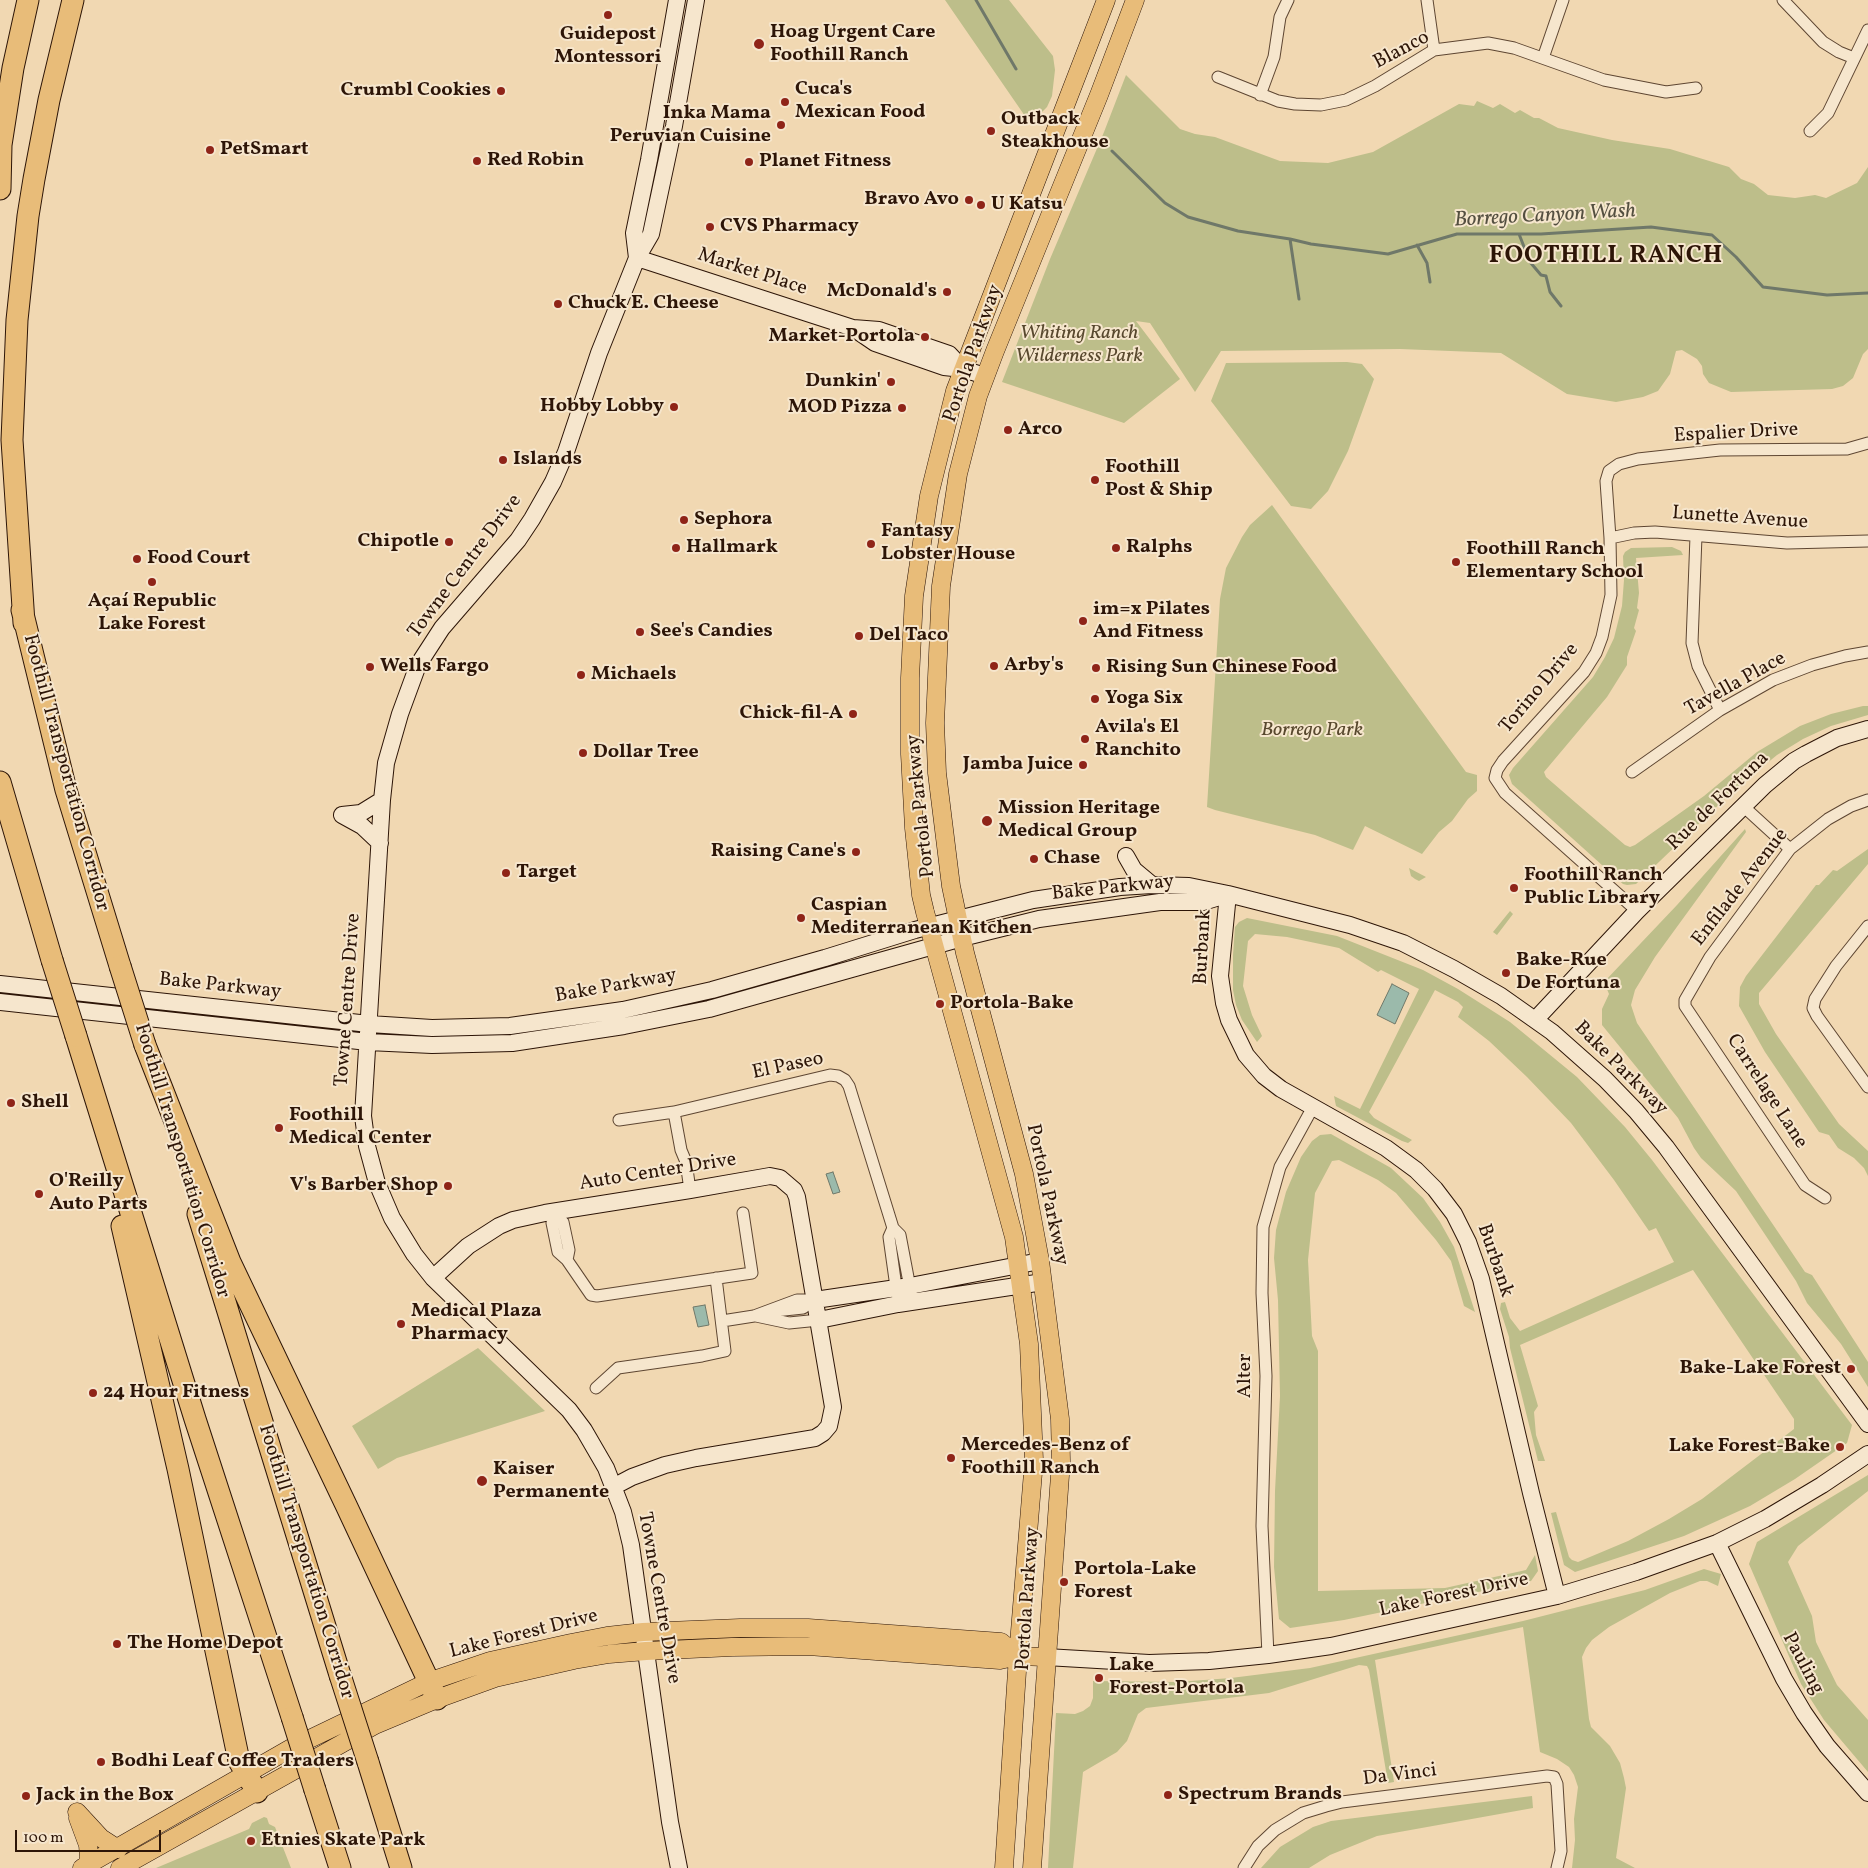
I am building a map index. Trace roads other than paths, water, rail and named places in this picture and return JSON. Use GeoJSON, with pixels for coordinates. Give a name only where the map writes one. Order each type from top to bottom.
{"type":"FeatureCollection","features":[{"type":"Feature","properties":{"kind":"highway"},"geometry":{"type":"LineString","coordinates":[[0,189],[1,145],[28,0]]}},
{"type":"Feature","properties":{"kind":"highway"},"geometry":{"type":"LineString","coordinates":[[24,623],[12,440],[17,320],[28,216],[34,179],[49,100],[73,0]]}},
{"type":"Feature","properties":{"kind":"highway","name":"Foothill Transportation Corridor"},"geometry":{"type":"LineString","coordinates":[[0,445],[0,465],[24,623],[66,790],[340,1675],[402,1868]]}},
{"type":"Feature","properties":{"kind":"highway"},"geometry":{"type":"LineString","coordinates":[[0,782],[52,960],[115,1164],[340,1868]]}},
{"type":"Feature","properties":{"kind":"highway"},"geometry":{"type":"LineString","coordinates":[[145,1045],[230,1262],[432,1691]]}},
{"type":"Feature","properties":{"kind":"highway"},"geometry":{"type":"LineString","coordinates":[[115,1164],[117,1202],[178,1469],[239,1761],[257,1792]]}},
{"type":"Feature","properties":{"kind":"main road","name":"Towne Centre Drive"},"geometry":{"type":"LineString","coordinates":[[637,258],[634,233],[651,152],[677,0]]}},
{"type":"Feature","properties":{"kind":"main road","name":"Towne Centre Drive"},"geometry":{"type":"LineString","coordinates":[[679,1868],[670,1822],[631,1545],[623,1512],[613,1487],[596,1448],[568,1410],[432,1278],[414,1254],[392,1218],[377,1183],[367,1146],[363,1116],[382,800],[386,763],[400,714],[418,666],[442,628],[518,540],[553,482],[566,452],[599,353],[637,258],[652,234],[674,126],[696,0]]}},
{"type":"Feature","properties":{"kind":"main road","name":"Portola Parkway"},"geometry":{"type":"LineString","coordinates":[[1004,1868],[1018,1656],[1034,1460],[1029,1344],[1014,1237],[921,895],[914,828],[910,754],[910,678],[914,596],[929,496],[955,391],[1106,0]]}},
{"type":"Feature","properties":{"kind":"main road","name":"Portola Parkway"},"geometry":{"type":"LineString","coordinates":[[1032,1868],[1061,1461],[1060,1419],[1040,1261],[1024,1174],[957,919],[951,886],[937,773],[935,722],[941,586],[958,474],[978,396],[1099,95],[1135,0]]}},
{"type":"Feature","properties":{"kind":"main road","name":"Market Place"},"geometry":{"type":"LineString","coordinates":[[637,258],[853,328],[875,343],[944,367],[963,369],[985,376]]}},
{"type":"Feature","properties":{"kind":"main road","name":"Rue de Fortuna"},"geometry":{"type":"LineString","coordinates":[[1536,1019],[1637,911],[1743,806],[1794,761],[1837,738],[1868,730]]}},
{"type":"Feature","properties":{"kind":"main road"},"geometry":{"type":"LineString","coordinates":[[380,843],[362,826],[342,815],[361,813],[382,800]]}},
{"type":"Feature","properties":{"kind":"main road"},"geometry":{"type":"LineString","coordinates":[[1126,856],[1134,870],[1152,885]]}},
{"type":"Feature","properties":{"kind":"main road","name":"Bake Parkway"},"geometry":{"type":"LineString","coordinates":[[0,984],[369,1024],[432,1028],[510,1026],[623,1010],[712,990],[826,958],[929,926],[1033,900],[1120,886],[1152,885],[1189,886],[1228,894],[1350,925],[1403,943],[1494,991],[1536,1019],[1605,1079],[1636,1111],[1666,1147],[1868,1424]]}},
{"type":"Feature","properties":{"kind":"main road"},"geometry":{"type":"LineString","coordinates":[[1120,886],[1150,893],[1175,892],[1203,902]]}},
{"type":"Feature","properties":{"kind":"main road","name":"Bake Parkway"},"geometry":{"type":"LineString","coordinates":[[0,1002],[368,1042],[432,1045],[512,1043],[624,1026],[709,1009],[962,938],[1039,919],[1160,902],[1203,902],[1228,894]]}},
{"type":"Feature","properties":{"kind":"main road","name":"Burbank"},"geometry":{"type":"LineString","coordinates":[[1228,894],[1220,976],[1224,1003],[1234,1032],[1246,1055],[1264,1076],[1281,1089],[1386,1148],[1416,1170],[1435,1189],[1454,1214],[1468,1242],[1483,1287],[1557,1596]]}},
{"type":"Feature","properties":{"kind":"main road"},"geometry":{"type":"LineString","coordinates":[[624,1026],[655,1012],[696,1001],[712,990]]}},
{"type":"Feature","properties":{"kind":"main road","name":"Auto Center Drive"},"geometry":{"type":"LineString","coordinates":[[432,1278],[468,1246],[499,1226],[514,1220],[556,1215],[770,1176],[787,1182],[797,1197],[816,1300],[833,1408],[829,1426],[815,1438],[665,1464],[613,1487]]}},
{"type":"Feature","properties":{"kind":"main road"},"geometry":{"type":"LineString","coordinates":[[819,1320],[904,1295],[1040,1261]]}},
{"type":"Feature","properties":{"kind":"main road"},"geometry":{"type":"LineString","coordinates":[[816,1300],[1021,1286],[1043,1282]]}},
{"type":"Feature","properties":{"kind":"main road","name":"Lake Forest Drive"},"geometry":{"type":"LineString","coordinates":[[120,1868],[432,1691],[609,1654],[732,1647],[808,1646],[1000,1660],[1018,1656],[1150,1662],[1209,1661],[1331,1646],[1557,1596],[1636,1572],[1717,1543],[1790,1504],[1868,1454]]}},
{"type":"Feature","properties":{"kind":"main road","name":"Pauling"},"geometry":{"type":"LineString","coordinates":[[1717,1543],[1784,1679],[1804,1714],[1827,1746],[1868,1793]]}},
{"type":"Feature","properties":{"kind":"main road","name":"Lake Forest Drive"},"geometry":{"type":"LineString","coordinates":[[84,1867],[294,1747],[432,1691],[499,1659],[589,1639],[644,1632],[740,1628],[808,1628],[1001,1642],[1018,1656]]}},
{"type":"Feature","properties":{"kind":"main road"},"geometry":{"type":"LineString","coordinates":[[84,1867],[89,1858],[88,1845],[77,1812],[101,1838],[118,1849]]}},
{"type":"Feature","properties":{"kind":"street"},"geometry":{"type":"LineString","coordinates":[[1260,95],[1274,56],[1280,16],[1288,0]]}},
{"type":"Feature","properties":{"kind":"street"},"geometry":{"type":"LineString","coordinates":[[1427,0],[1434,50]]}},
{"type":"Feature","properties":{"kind":"street"},"geometry":{"type":"LineString","coordinates":[[1544,58],[1563,0]]}},
{"type":"Feature","properties":{"kind":"street"},"geometry":{"type":"LineString","coordinates":[[1783,0],[1823,42],[1838,52],[1854,58]]}},
{"type":"Feature","properties":{"kind":"street"},"geometry":{"type":"LineString","coordinates":[[1810,131],[1828,113],[1868,30]]}},
{"type":"Feature","properties":{"kind":"street","name":"Blanco"},"geometry":{"type":"LineString","coordinates":[[1218,77],[1260,95],[1295,104],[1321,105],[1346,100],[1375,86],[1434,50],[1488,43],[1514,48],[1613,82],[1666,92],[1696,88]]}},
{"type":"Feature","properties":{"kind":"street","name":"Espalier Drive"},"geometry":{"type":"LineString","coordinates":[[1610,471],[1619,464],[1638,459],[1720,450],[1847,449],[1868,443]]}},
{"type":"Feature","properties":{"kind":"street","name":"Torino Drive"},"geometry":{"type":"LineString","coordinates":[[1610,471],[1606,481],[1611,595],[1602,638],[1596,653],[1584,672],[1503,761],[1497,770],[1495,778],[1505,793],[1637,911]]}},
{"type":"Feature","properties":{"kind":"street","name":"Lunette Avenue"},"geometry":{"type":"LineString","coordinates":[[1610,538],[1634,533],[1787,542],[1868,541]]}},
{"type":"Feature","properties":{"kind":"street"},"geometry":{"type":"LineString","coordinates":[[1696,536],[1692,643],[1698,666],[1720,710]]}},
{"type":"Feature","properties":{"kind":"street","name":"Tavella Place"},"geometry":{"type":"LineString","coordinates":[[1632,772],[1720,710],[1773,680],[1809,666],[1868,652]]}},
{"type":"Feature","properties":{"kind":"street","name":"Enfilade Avenue"},"geometry":{"type":"LineString","coordinates":[[1685,1000],[1710,957],[1790,849],[1828,819],[1851,806],[1868,800]]}},
{"type":"Feature","properties":{"kind":"street"},"geometry":{"type":"LineString","coordinates":[[1743,806],[1790,849]]}},
{"type":"Feature","properties":{"kind":"street"},"geometry":{"type":"LineString","coordinates":[[1868,926],[1833,972],[1815,1000],[1813,1008],[1868,1087]]}},
{"type":"Feature","properties":{"kind":"street","name":"Carrelage Lane"},"geometry":{"type":"LineString","coordinates":[[1685,1000],[1685,1006],[1805,1186],[1825,1198]]}},
{"type":"Feature","properties":{"kind":"street","name":"El Paseo"},"geometry":{"type":"LineString","coordinates":[[619,1120],[674,1112],[830,1075],[838,1076],[845,1080],[849,1086],[893,1228],[900,1235],[904,1295]]}},
{"type":"Feature","properties":{"kind":"street","name":"Alter"},"geometry":{"type":"LineString","coordinates":[[1268,1655],[1262,1526],[1266,1376],[1262,1294],[1263,1227],[1280,1167],[1312,1108]]}},
{"type":"Feature","properties":{"kind":"street"},"geometry":{"type":"LineString","coordinates":[[674,1112],[681,1150],[679,1160],[686,1191]]}},
{"type":"Feature","properties":{"kind":"street"},"geometry":{"type":"LineString","coordinates":[[556,1215],[563,1222],[569,1250],[567,1260],[580,1281],[592,1295],[597,1296],[752,1273],[743,1212]]}},
{"type":"Feature","properties":{"kind":"street"},"geometry":{"type":"LineString","coordinates":[[596,1388],[618,1368],[725,1351],[716,1278]]}},
{"type":"Feature","properties":{"kind":"street"},"geometry":{"type":"LineString","coordinates":[[722,1321],[754,1316],[797,1300],[816,1300]]}},
{"type":"Feature","properties":{"kind":"street"},"geometry":{"type":"LineString","coordinates":[[754,1316],[789,1323],[819,1320]]}},
{"type":"Feature","properties":{"kind":"street","name":"Da Vinci"},"geometry":{"type":"LineString","coordinates":[[1244,1868],[1258,1846],[1276,1830],[1303,1814],[1326,1806],[1342,1802],[1548,1776],[1554,1777],[1557,1784],[1561,1851],[1557,1868]]}},
{"type":"Feature","properties":{"kind":"waterway","name":"Borrego Canyon Wash"},"geometry":{"type":"LineString","coordinates":[[976,0],[1016,69]]}},
{"type":"Feature","properties":{"kind":"waterway","name":"Borrego Canyon Wash"},"geometry":{"type":"LineString","coordinates":[[1112,151],[1165,203],[1188,217],[1238,231],[1311,244],[1388,254],[1457,234],[1541,234],[1651,227],[1712,235],[1736,257],[1763,287],[1827,295],[1868,293]]}},
{"type":"Feature","properties":{"kind":"waterway"},"geometry":{"type":"LineString","coordinates":[[1519,234],[1530,262],[1541,275],[1546,276],[1550,292],[1561,306]]}},
{"type":"Feature","properties":{"kind":"waterway"},"geometry":{"type":"LineString","coordinates":[[1290,239],[1299,299]]}},
{"type":"Feature","properties":{"kind":"waterway"},"geometry":{"type":"LineString","coordinates":[[1417,245],[1427,263],[1430,282]]}},
{"type":"Feature","properties":{"kind":"place","name":"Guidepost Montessori"},"geometry":{"type":"Point","coordinates":[608,15]}},
{"type":"Feature","properties":{"kind":"place","name":"Hoag Urgent Care Foothill Ranch"},"geometry":{"type":"Point","coordinates":[759,44]}},
{"type":"Feature","properties":{"kind":"place","name":"Crumbl Cookies"},"geometry":{"type":"Point","coordinates":[501,91]}},
{"type":"Feature","properties":{"kind":"place","name":"Cuca's Mexican Food"},"geometry":{"type":"Point","coordinates":[785,102]}},
{"type":"Feature","properties":{"kind":"place","name":"Inka Mama Peruvian Cuisine"},"geometry":{"type":"Point","coordinates":[781,125]}},
{"type":"Feature","properties":{"kind":"place","name":"Outback Steakhouse"},"geometry":{"type":"Point","coordinates":[991,131]}},
{"type":"Feature","properties":{"kind":"place","name":"PetSmart"},"geometry":{"type":"Point","coordinates":[210,150]}},
{"type":"Feature","properties":{"kind":"place","name":"Red Robin"},"geometry":{"type":"Point","coordinates":[477,161]}},
{"type":"Feature","properties":{"kind":"place","name":"Planet Fitness"},"geometry":{"type":"Point","coordinates":[749,162]}},
{"type":"Feature","properties":{"kind":"place","name":"Bravo Avo"},"geometry":{"type":"Point","coordinates":[969,200]}},
{"type":"Feature","properties":{"kind":"place","name":"U Katsu"},"geometry":{"type":"Point","coordinates":[981,205]}},
{"type":"Feature","properties":{"kind":"place","name":"CVS Pharmacy"},"geometry":{"type":"Point","coordinates":[710,227]}},
{"type":"Feature","properties":{"kind":"place","name":"McDonald's"},"geometry":{"type":"Point","coordinates":[947,292]}},
{"type":"Feature","properties":{"kind":"place","name":"Chuck E. Cheese"},"geometry":{"type":"Point","coordinates":[558,304]}},
{"type":"Feature","properties":{"kind":"place","name":"Market-Portola"},"geometry":{"type":"Point","coordinates":[925,337]}},
{"type":"Feature","properties":{"kind":"place","name":"Dunkin'"},"geometry":{"type":"Point","coordinates":[891,382]}},
{"type":"Feature","properties":{"kind":"place","name":"Hobby Lobby"},"geometry":{"type":"Point","coordinates":[674,407]}},
{"type":"Feature","properties":{"kind":"place","name":"MOD Pizza"},"geometry":{"type":"Point","coordinates":[902,408]}},
{"type":"Feature","properties":{"kind":"place","name":"Arco"},"geometry":{"type":"Point","coordinates":[1008,430]}},
{"type":"Feature","properties":{"kind":"place","name":"Islands"},"geometry":{"type":"Point","coordinates":[503,460]}},
{"type":"Feature","properties":{"kind":"place","name":"Foothill Post & Ship"},"geometry":{"type":"Point","coordinates":[1095,480]}},
{"type":"Feature","properties":{"kind":"place","name":"Sephora"},"geometry":{"type":"Point","coordinates":[684,520]}},
{"type":"Feature","properties":{"kind":"place","name":"Chipotle"},"geometry":{"type":"Point","coordinates":[449,542]}},
{"type":"Feature","properties":{"kind":"place","name":"Fantasy Lobster House"},"geometry":{"type":"Point","coordinates":[871,544]}},
{"type":"Feature","properties":{"kind":"place","name":"Hallmark"},"geometry":{"type":"Point","coordinates":[676,548]}},
{"type":"Feature","properties":{"kind":"place","name":"Ralphs"},"geometry":{"type":"Point","coordinates":[1116,548]}},
{"type":"Feature","properties":{"kind":"place","name":"Food Court"},"geometry":{"type":"Point","coordinates":[137,559]}},
{"type":"Feature","properties":{"kind":"place","name":"Foothill Ranch Elementary School"},"geometry":{"type":"Point","coordinates":[1456,562]}},
{"type":"Feature","properties":{"kind":"place","name":"Açaí Republic Lake Forest"},"geometry":{"type":"Point","coordinates":[152,582]}},
{"type":"Feature","properties":{"kind":"place","name":"im=x Pilates And Fitness"},"geometry":{"type":"Point","coordinates":[1083,621]}},
{"type":"Feature","properties":{"kind":"place","name":"See's Candies"},"geometry":{"type":"Point","coordinates":[640,632]}},
{"type":"Feature","properties":{"kind":"place","name":"Del Taco"},"geometry":{"type":"Point","coordinates":[859,636]}},
{"type":"Feature","properties":{"kind":"place","name":"Arby's"},"geometry":{"type":"Point","coordinates":[994,666]}},
{"type":"Feature","properties":{"kind":"place","name":"Wells Fargo"},"geometry":{"type":"Point","coordinates":[370,667]}},
{"type":"Feature","properties":{"kind":"place","name":"Rising Sun Chinese Food"},"geometry":{"type":"Point","coordinates":[1096,668]}},
{"type":"Feature","properties":{"kind":"place","name":"Michaels"},"geometry":{"type":"Point","coordinates":[581,675]}},
{"type":"Feature","properties":{"kind":"place","name":"Yoga Six"},"geometry":{"type":"Point","coordinates":[1095,699]}},
{"type":"Feature","properties":{"kind":"place","name":"Chick-fil-A"},"geometry":{"type":"Point","coordinates":[853,714]}},
{"type":"Feature","properties":{"kind":"place","name":"Avila's El Ranchito"},"geometry":{"type":"Point","coordinates":[1085,739]}},
{"type":"Feature","properties":{"kind":"place","name":"Dollar Tree"},"geometry":{"type":"Point","coordinates":[583,753]}},
{"type":"Feature","properties":{"kind":"place","name":"Jamba Juice"},"geometry":{"type":"Point","coordinates":[1083,765]}},
{"type":"Feature","properties":{"kind":"place","name":"Mission Heritage Medical Group"},"geometry":{"type":"Point","coordinates":[987,821]}},
{"type":"Feature","properties":{"kind":"place","name":"Raising Cane's"},"geometry":{"type":"Point","coordinates":[856,852]}},
{"type":"Feature","properties":{"kind":"place","name":"Chase"},"geometry":{"type":"Point","coordinates":[1034,859]}},
{"type":"Feature","properties":{"kind":"place","name":"Target"},"geometry":{"type":"Point","coordinates":[506,873]}},
{"type":"Feature","properties":{"kind":"place","name":"Foothill Ranch Public Library"},"geometry":{"type":"Point","coordinates":[1514,888]}},
{"type":"Feature","properties":{"kind":"place","name":"Caspian Mediterranean Kitchen"},"geometry":{"type":"Point","coordinates":[801,918]}},
{"type":"Feature","properties":{"kind":"place","name":"Bake-Rue De Fortuna"},"geometry":{"type":"Point","coordinates":[1506,973]}},
{"type":"Feature","properties":{"kind":"place","name":"Portola-Bake"},"geometry":{"type":"Point","coordinates":[940,1004]}},
{"type":"Feature","properties":{"kind":"place","name":"Shell"},"geometry":{"type":"Point","coordinates":[11,1103]}},
{"type":"Feature","properties":{"kind":"place","name":"Foothill Medical Center"},"geometry":{"type":"Point","coordinates":[279,1128]}},
{"type":"Feature","properties":{"kind":"place","name":"V's Barber Shop"},"geometry":{"type":"Point","coordinates":[448,1186]}},
{"type":"Feature","properties":{"kind":"place","name":"O'Reilly Auto Parts"},"geometry":{"type":"Point","coordinates":[39,1194]}},
{"type":"Feature","properties":{"kind":"place","name":"Medical Plaza Pharmacy"},"geometry":{"type":"Point","coordinates":[401,1324]}},
{"type":"Feature","properties":{"kind":"place","name":"Bake-Lake Forest"},"geometry":{"type":"Point","coordinates":[1851,1369]}},
{"type":"Feature","properties":{"kind":"place","name":"24 Hour Fitness"},"geometry":{"type":"Point","coordinates":[93,1393]}},
{"type":"Feature","properties":{"kind":"place","name":"Lake Forest-Bake"},"geometry":{"type":"Point","coordinates":[1840,1447]}},
{"type":"Feature","properties":{"kind":"place","name":"Mercedes-Benz of Foothill Ranch"},"geometry":{"type":"Point","coordinates":[951,1458]}},
{"type":"Feature","properties":{"kind":"place","name":"Kaiser Permanente"},"geometry":{"type":"Point","coordinates":[482,1481]}},
{"type":"Feature","properties":{"kind":"place","name":"Portola-Lake Forest"},"geometry":{"type":"Point","coordinates":[1064,1582]}},
{"type":"Feature","properties":{"kind":"place","name":"The Home Depot"},"geometry":{"type":"Point","coordinates":[117,1644]}},
{"type":"Feature","properties":{"kind":"place","name":"Lake Forest-Portola"},"geometry":{"type":"Point","coordinates":[1099,1678]}},
{"type":"Feature","properties":{"kind":"place","name":"Bodhi Leaf Coffee Traders"},"geometry":{"type":"Point","coordinates":[101,1762]}},
{"type":"Feature","properties":{"kind":"place","name":"Spectrum Brands"},"geometry":{"type":"Point","coordinates":[1168,1795]}},
{"type":"Feature","properties":{"kind":"place","name":"Jack in the Box"},"geometry":{"type":"Point","coordinates":[26,1796]}},
{"type":"Feature","properties":{"kind":"place","name":"Etnies Skate Park"},"geometry":{"type":"Point","coordinates":[251,1841]}},
{"type":"Feature","properties":{"kind":"district","name":"FOOTHILL RANCH"},"geometry":{"type":"Point","coordinates":[1606,257]}},
{"type":"Feature","properties":{"kind":"park label","name":"Whiting Ranch Wilderness Park"},"geometry":{"type":"Point","coordinates":[1079,346]}},
{"type":"Feature","properties":{"kind":"park label","name":"Borrego Park"},"geometry":{"type":"Point","coordinates":[1312,731]}}]}
